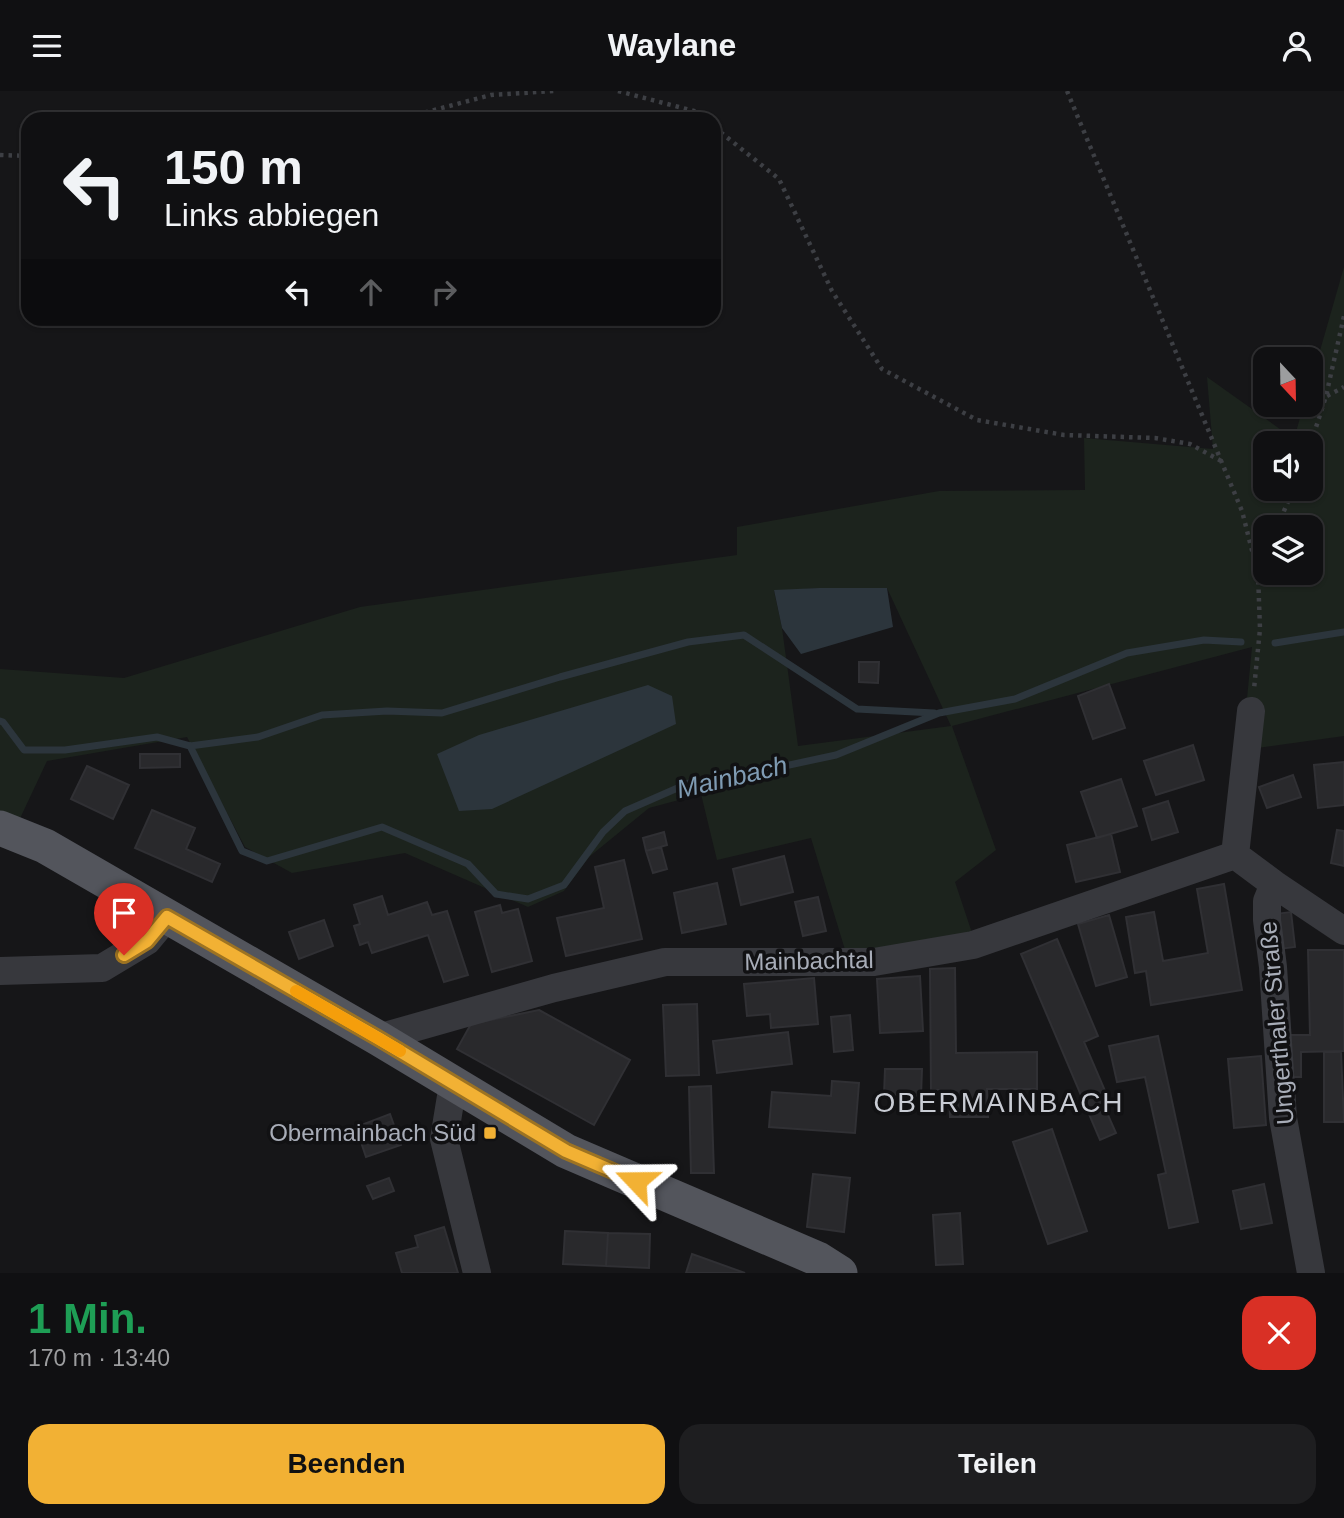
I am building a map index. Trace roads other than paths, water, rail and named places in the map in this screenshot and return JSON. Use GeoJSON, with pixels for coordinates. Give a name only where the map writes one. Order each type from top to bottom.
{"type":"FeatureCollection","features":[{"type":"Feature","properties":{"kind":"main road"},"geometry":{"type":"LineString","coordinates":[[0,828],[45,846],[378,1038],[566,1151],[810,1256],[840,1273]]}},
{"type":"Feature","properties":{"kind":"street"},"geometry":{"type":"LineString","coordinates":[[1251,711],[1235,855],[1344,931]]}},
{"type":"Feature","properties":{"kind":"street","name":"Mainbachtal"},"geometry":{"type":"LineString","coordinates":[[378,1038],[554,988],[665,962],[874,962],[973,945],[1235,855]]}},
{"type":"Feature","properties":{"kind":"street","name":"Ungerthaler Straße"},"geometry":{"type":"LineString","coordinates":[[1274,884],[1266,901],[1283,1118],[1311,1273]]}},
{"type":"Feature","properties":{"kind":"street"},"geometry":{"type":"LineString","coordinates":[[0,971],[102,968],[147,941],[167,917]]}},
{"type":"Feature","properties":{"kind":"street"},"geometry":{"type":"LineString","coordinates":[[453,1084],[444,1139],[477,1273]]}},
{"type":"Feature","properties":{"kind":"waterway","name":"Mainbach"},"geometry":{"type":"LineString","coordinates":[[1275,643],[1344,632]]}},
{"type":"Feature","properties":{"kind":"waterway","name":"Mainbach"},"geometry":{"type":"LineString","coordinates":[[0,721],[24,750],[65,750],[157,737],[190,746],[258,737],[322,715],[387,711],[442,713],[688,642],[744,635],[857,709],[934,713]]}},
{"type":"Feature","properties":{"kind":"waterway","name":"Mainbach"},"geometry":{"type":"LineString","coordinates":[[190,746],[242,851],[267,861],[382,827],[468,864],[496,894],[528,899],[564,885],[603,832],[625,811],[689,783],[836,755],[939,713],[1015,699],[1127,653],[1204,640],[1241,642]]}},
{"type":"Feature","properties":{"kind":"place","name":"Obermainbach Süd"},"geometry":{"type":"Point","coordinates":[490,1133]}},
{"type":"Feature","properties":{"kind":"district","name":"OBERMAINBACH"},"geometry":{"type":"Point","coordinates":[999,1102]}}]}
